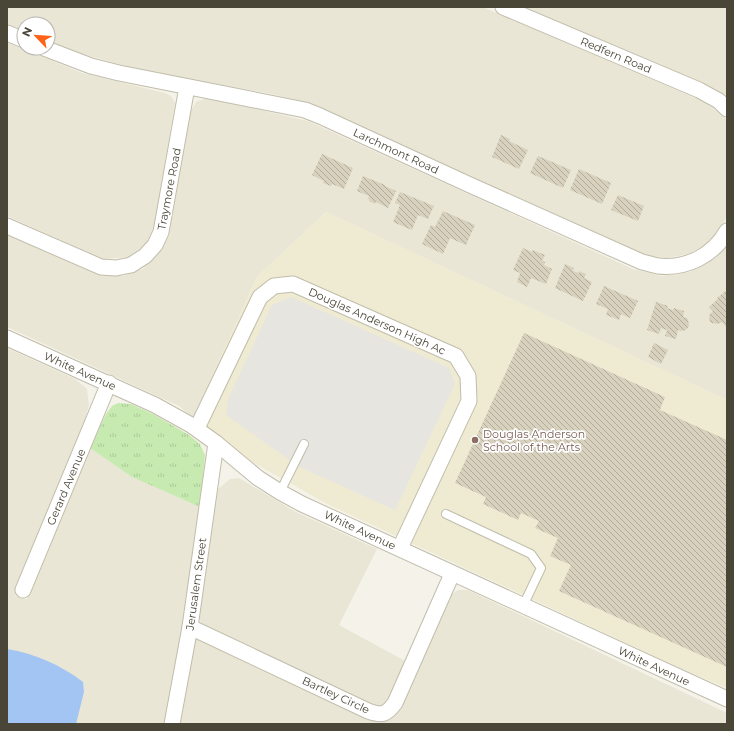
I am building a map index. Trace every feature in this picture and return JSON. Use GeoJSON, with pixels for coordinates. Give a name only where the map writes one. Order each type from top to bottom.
{"type":"FeatureCollection","features":[{"type":"Feature","properties":{"kind":"street","name":"Redfern Road"},"geometry":{"type":"LineString","coordinates":[[503,7],[700,90],[719,101],[727,109]]}},
{"type":"Feature","properties":{"kind":"street","name":"Larchmont Road"},"geometry":{"type":"LineString","coordinates":[[56,53],[91,66],[112,72],[305,110],[642,262],[657,266],[680,266],[697,260],[713,249],[724,237],[727,231]]}},
{"type":"Feature","properties":{"kind":"street","name":"Traymore Road"},"geometry":{"type":"LineString","coordinates":[[7,226],[101,267],[116,268],[131,265],[145,256],[155,245],[161,232],[187,87]]}},
{"type":"Feature","properties":{"kind":"street","name":"Douglas Anderson High Ac"},"geometry":{"type":"LineString","coordinates":[[197,428],[260,297],[274,286],[293,284],[456,356],[468,376],[469,401],[400,548]]}},
{"type":"Feature","properties":{"kind":"street","name":"White Avenue"},"geometry":{"type":"LineString","coordinates":[[7,338],[109,383],[155,405],[197,428],[258,478],[302,504],[727,699]]}},
{"type":"Feature","properties":{"kind":"street","name":"Gerard Avenue"},"geometry":{"type":"LineString","coordinates":[[23,590],[109,383]]}},
{"type":"Feature","properties":{"kind":"street","name":"Jerusalem Street"},"geometry":{"type":"LineString","coordinates":[[172,724],[190,627],[216,443]]}},
{"type":"Feature","properties":{"kind":"street","name":"Bartley Circle"},"geometry":{"type":"LineString","coordinates":[[190,627],[368,711],[377,714],[384,713],[389,710],[394,703],[452,574]]}},
{"type":"Feature","properties":{"kind":"lane"},"geometry":{"type":"LineString","coordinates":[[280,492],[304,444]]}},
{"type":"Feature","properties":{"kind":"lane"},"geometry":{"type":"LineString","coordinates":[[446,514],[531,554],[541,568],[523,606]]}},
{"type":"Feature","properties":{"kind":"shaded area"},"geometry":{"type":"Polygon","coordinates":[[[7,7],[483,7],[707,103],[724,116],[727,121],[727,215],[722,226],[709,242],[689,254],[666,258],[643,255],[310,103],[267,93],[144,71],[75,52],[56,44],[56,16],[16,16],[16,29],[7,25],[7,7]]]}},
{"type":"Feature","properties":{"kind":"shaded area"},"geometry":{"type":"Polygon","coordinates":[[[524,7],[727,7],[727,97],[717,90],[524,7]]]}},
{"type":"Feature","properties":{"kind":"shaded area"},"geometry":{"type":"Polygon","coordinates":[[[7,42],[16,46],[16,56],[41,56],[82,73],[165,93],[171,96],[175,103],[154,227],[147,243],[129,257],[103,259],[7,216],[7,42]]]}},
{"type":"Feature","properties":{"kind":"shaded area"},"geometry":{"type":"Polygon","coordinates":[[[209,98],[308,121],[633,269],[662,276],[690,272],[714,259],[727,245],[727,400],[326,212],[257,277],[193,418],[179,406],[7,327],[7,235],[98,275],[123,276],[143,269],[156,255],[169,236],[191,110],[197,101],[209,98]]]}},
{"type":"Feature","properties":{"kind":"shaded area","name":"Douglas Anderson School of the Arts"},"geometry":{"type":"Polygon","coordinates":[[[326,212],[727,400],[727,688],[680,668],[327,504],[252,462],[193,418],[257,277],[326,212]]]}},
{"type":"Feature","properties":{"kind":"shaded area"},"geometry":{"type":"Polygon","coordinates":[[[291,297],[449,368],[455,384],[395,510],[300,467],[226,415],[228,399],[272,305],[291,297]]]}},
{"type":"Feature","properties":{"kind":"shaded area"},"geometry":{"type":"Polygon","coordinates":[[[7,348],[75,379],[87,389],[89,405],[82,431],[15,596],[27,599],[32,581],[90,448],[132,477],[200,507],[186,617],[165,724],[7,724],[7,348]]]}},
{"type":"Feature","properties":{"kind":"shaded area"},"geometry":{"type":"Polygon","coordinates":[[[239,478],[296,512],[377,549],[339,625],[407,662],[392,696],[384,705],[375,707],[204,628],[198,617],[206,536],[218,489],[230,479],[239,478]]]}},
{"type":"Feature","properties":{"kind":"shaded area"},"geometry":{"type":"Polygon","coordinates":[[[458,590],[468,590],[727,713],[727,724],[177,724],[194,638],[202,637],[379,720],[389,720],[396,712],[452,594],[458,590]]]}},
{"type":"Feature","properties":{"kind":"green space"},"geometry":{"type":"Polygon","coordinates":[[[118,403],[131,404],[153,414],[189,435],[200,444],[205,455],[200,507],[132,477],[90,448],[106,414],[112,406],[118,403]]]}},
{"type":"Feature","properties":{"kind":"water"},"geometry":{"type":"Polygon","coordinates":[[[7,649],[28,654],[47,661],[65,670],[83,682],[84,692],[76,724],[7,724],[7,649]]]}},
{"type":"Feature","properties":{"kind":"building"},"geometry":{"type":"Polygon","coordinates":[[[501,135],[510,139],[509,141],[528,150],[519,169],[492,157],[501,135]]]}},
{"type":"Feature","properties":{"kind":"building"},"geometry":{"type":"Polygon","coordinates":[[[322,154],[353,168],[344,189],[332,184],[331,186],[323,183],[324,181],[312,175],[322,154]]]}},
{"type":"Feature","properties":{"kind":"building"},"geometry":{"type":"Polygon","coordinates":[[[538,156],[571,170],[563,188],[530,173],[538,156]]]}},
{"type":"Feature","properties":{"kind":"building"},"geometry":{"type":"Polygon","coordinates":[[[579,169],[611,183],[602,204],[570,190],[579,169]]]}},
{"type":"Feature","properties":{"kind":"building"},"geometry":{"type":"Polygon","coordinates":[[[363,176],[396,191],[388,208],[376,202],[375,204],[369,201],[369,196],[357,191],[363,176]]]}},
{"type":"Feature","properties":{"kind":"building"},"geometry":{"type":"Polygon","coordinates":[[[400,192],[434,206],[428,219],[418,215],[412,230],[393,222],[400,205],[395,203],[400,192]]]}},
{"type":"Feature","properties":{"kind":"building"},"geometry":{"type":"Polygon","coordinates":[[[618,195],[644,206],[638,221],[611,210],[618,195]]]}},
{"type":"Feature","properties":{"kind":"building"},"geometry":{"type":"Polygon","coordinates":[[[443,211],[475,225],[466,245],[450,238],[443,254],[422,244],[431,225],[435,227],[443,211]]]}},
{"type":"Feature","properties":{"kind":"building"},"geometry":{"type":"Polygon","coordinates":[[[523,248],[545,255],[542,261],[545,262],[544,265],[552,269],[546,284],[531,278],[527,287],[517,282],[520,273],[513,270],[523,248]]]}},
{"type":"Feature","properties":{"kind":"building"},"geometry":{"type":"Polygon","coordinates":[[[565,264],[574,268],[573,271],[579,273],[579,271],[586,274],[584,278],[592,282],[583,301],[555,288],[565,264]]]}},
{"type":"Feature","properties":{"kind":"building"},"geometry":{"type":"Polygon","coordinates":[[[604,286],[638,301],[630,318],[621,314],[619,320],[606,315],[608,309],[596,304],[604,286]]]}},
{"type":"Feature","properties":{"kind":"building"},"geometry":{"type":"Polygon","coordinates":[[[727,290],[727,328],[722,322],[718,324],[710,322],[709,316],[713,311],[709,307],[727,290]]]}},
{"type":"Feature","properties":{"kind":"building"},"geometry":{"type":"Polygon","coordinates":[[[656,302],[668,306],[667,308],[673,310],[674,308],[684,311],[683,317],[687,318],[689,326],[686,330],[678,330],[676,339],[665,336],[667,330],[661,328],[659,334],[647,330],[656,302]]]}},
{"type":"Feature","properties":{"kind":"building","name":"Douglas Anderson School of the Arts"},"geometry":{"type":"Polygon","coordinates":[[[524,333],[665,397],[660,410],[727,440],[727,667],[559,591],[571,565],[550,556],[558,538],[535,528],[539,521],[521,513],[518,520],[483,504],[486,497],[455,483],[524,333]]]}},
{"type":"Feature","properties":{"kind":"building"},"geometry":{"type":"Polygon","coordinates":[[[654,343],[668,350],[661,364],[648,357],[654,343]]]}},
{"type":"Feature","properties":{"kind":"place","name":"Douglas Anderson School of the Arts"},"geometry":{"type":"Point","coordinates":[475,440]}}]}
